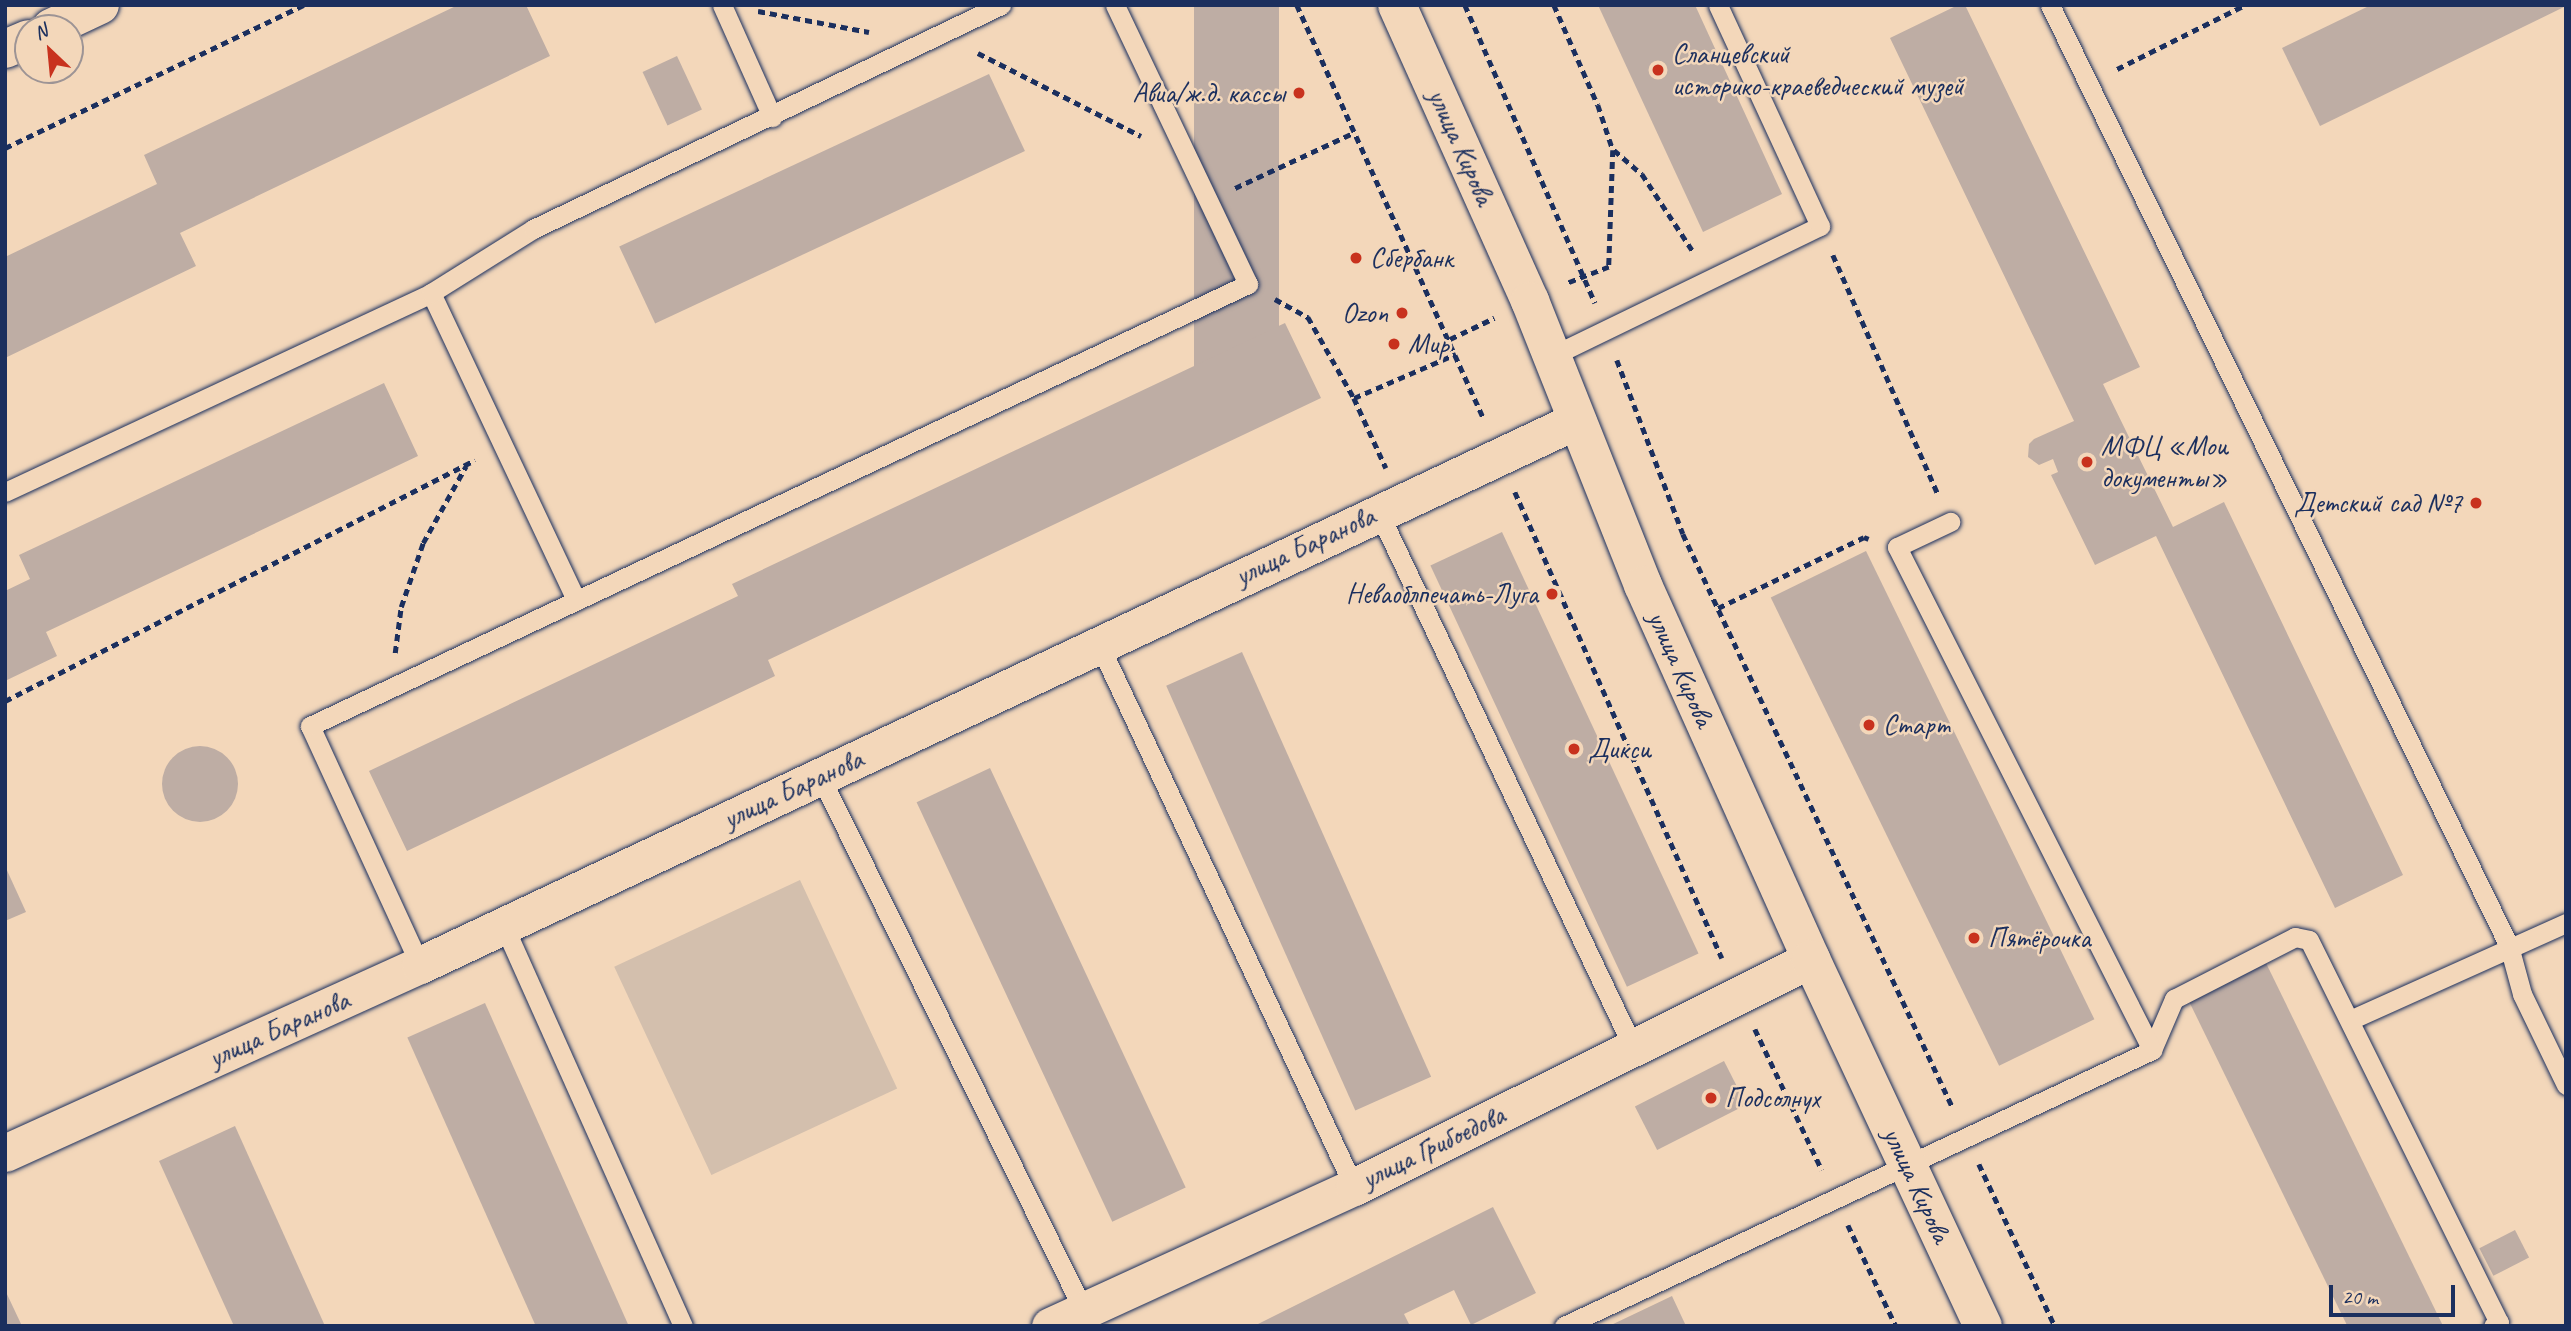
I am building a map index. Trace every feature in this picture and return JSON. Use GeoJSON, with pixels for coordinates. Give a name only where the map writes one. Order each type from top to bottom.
{"type":"FeatureCollection","features":[{"type":"Feature","properties":{"kind":"street"},"geometry":{"type":"LineString","coordinates":[[81,14],[100,5]]}},
{"type":"Feature","properties":{"kind":"street","name":"улица Кирова"},"geometry":{"type":"LineString","coordinates":[[1397,5],[1552,356],[1643,585],[1811,959],[1983,1326]]}},
{"type":"Feature","properties":{"kind":"street","name":"улица Баранова"},"geometry":{"type":"LineString","coordinates":[[5,1153],[420,965],[1577,419]]}},
{"type":"Feature","properties":{"kind":"street","name":"улица Грибоедова"},"geometry":{"type":"LineString","coordinates":[[1050,1326],[1354,1187],[1811,959]]}},
{"type":"Feature","properties":{"kind":"lane"},"geometry":{"type":"LineString","coordinates":[[722,5],[772,117]]}},
{"type":"Feature","properties":{"kind":"lane"},"geometry":{"type":"LineString","coordinates":[[5,492],[431,293],[533,229],[772,117],[1001,5]]}},
{"type":"Feature","properties":{"kind":"lane"},"geometry":{"type":"LineString","coordinates":[[420,965],[310,726],[1248,284],[1115,5]]}},
{"type":"Feature","properties":{"kind":"lane"},"geometry":{"type":"LineString","coordinates":[[1552,356],[1605,330],[1664,311],[1710,278],[1819,226],[1718,5]]}},
{"type":"Feature","properties":{"kind":"lane"},"geometry":{"type":"LineString","coordinates":[[2050,5],[2509,946],[2522,993],[2566,1085]]}},
{"type":"Feature","properties":{"kind":"lane"},"geometry":{"type":"LineString","coordinates":[[431,293],[576,600]]}},
{"type":"Feature","properties":{"kind":"lane"},"geometry":{"type":"LineString","coordinates":[[1389,506],[1633,1047]]}},
{"type":"Feature","properties":{"kind":"lane"},"geometry":{"type":"LineString","coordinates":[[1950,522],[1897,547],[2152,1050]]}},
{"type":"Feature","properties":{"kind":"lane"},"geometry":{"type":"LineString","coordinates":[[1099,644],[1354,1187]]}},
{"type":"Feature","properties":{"kind":"lane"},"geometry":{"type":"LineString","coordinates":[[820,776],[1084,1311]]}},
{"type":"Feature","properties":{"kind":"lane"},"geometry":{"type":"LineString","coordinates":[[2350,1020],[2509,946],[2566,923]]}},
{"type":"Feature","properties":{"kind":"lane"},"geometry":{"type":"LineString","coordinates":[[503,926],[683,1326]]}},
{"type":"Feature","properties":{"kind":"lane"},"geometry":{"type":"LineString","coordinates":[[1564,1326],[2152,1050],[2174,999],[2295,937],[2309,940],[2350,1020],[2499,1322],[2493,1326]]}},
{"type":"Feature","properties":{"kind":"path"},"geometry":{"type":"LineString","coordinates":[[5,148],[304,5]]}},
{"type":"Feature","properties":{"kind":"path"},"geometry":{"type":"LineString","coordinates":[[1297,5],[1456,354],[1739,995],[1896,1326]]}},
{"type":"Feature","properties":{"kind":"path"},"geometry":{"type":"LineString","coordinates":[[1465,5],[1584,275],[1683,534],[2055,1326]]}},
{"type":"Feature","properties":{"kind":"path"},"geometry":{"type":"LineString","coordinates":[[1554,5],[1598,105],[1614,150],[1609,267],[1584,275]]}},
{"type":"Feature","properties":{"kind":"path"},"geometry":{"type":"LineString","coordinates":[[2088,84],[2245,5]]}},
{"type":"Feature","properties":{"kind":"path"},"geometry":{"type":"LineString","coordinates":[[755,10],[984,54],[1189,160]]}},
{"type":"Feature","properties":{"kind":"path"},"geometry":{"type":"LineString","coordinates":[[1208,201],[1355,132]]}},
{"type":"Feature","properties":{"kind":"path"},"geometry":{"type":"LineString","coordinates":[[1614,150],[1642,174],[1710,278]]}},
{"type":"Feature","properties":{"kind":"path"},"geometry":{"type":"LineString","coordinates":[[1819,226],[1950,522]]}},
{"type":"Feature","properties":{"kind":"path"},"geometry":{"type":"LineString","coordinates":[[1248,284],[1308,317],[1354,398],[1389,506]]}},
{"type":"Feature","properties":{"kind":"path"},"geometry":{"type":"LineString","coordinates":[[1354,398],[1456,354]]}},
{"type":"Feature","properties":{"kind":"path"},"geometry":{"type":"LineString","coordinates":[[5,701],[503,446]]}},
{"type":"Feature","properties":{"kind":"path"},"geometry":{"type":"LineString","coordinates":[[390,688],[401,607],[424,543],[466,465]]}},
{"type":"Feature","properties":{"kind":"path"},"geometry":{"type":"LineString","coordinates":[[1718,608],[1864,537],[1897,547]]}},
{"type":"Feature","properties":{"kind":"shaded area"},"geometry":{"type":"Polygon","coordinates":[[[800,880],[897,1088],[711,1175],[614,967],[800,880]]]}},
{"type":"Feature","properties":{"kind":"building"},"geometry":{"type":"Polygon","coordinates":[[[458,5],[526,5],[550,56],[180,233],[196,266],[5,358],[5,257],[157,184],[144,155],[458,5]]]}},
{"type":"Feature","properties":{"kind":"building"},"geometry":{"type":"Polygon","coordinates":[[[1194,5],[1279,5],[1279,414],[1194,414],[1194,5]]]}},
{"type":"Feature","properties":{"kind":"building"},"geometry":{"type":"Polygon","coordinates":[[[1598,5],[1695,5],[1782,194],[1703,232],[1598,5]]]}},
{"type":"Feature","properties":{"kind":"building"},"geometry":{"type":"Polygon","coordinates":[[[1958,5],[1965,5],[2140,367],[2103,384],[2173,527],[2224,502],[2403,875],[2335,908],[2156,536],[2095,565],[2051,475],[2058,472],[2053,459],[2039,465],[2028,457],[2029,444],[2034,439],[2074,421],[1890,38],[1958,5]]]}},
{"type":"Feature","properties":{"kind":"building"},"geometry":{"type":"Polygon","coordinates":[[[2371,5],[2566,6],[2320,126],[2282,48],[2371,5]]]}},
{"type":"Feature","properties":{"kind":"building"},"geometry":{"type":"Polygon","coordinates":[[[677,56],[702,109],[667,126],[643,72],[677,56]]]}},
{"type":"Feature","properties":{"kind":"building"},"geometry":{"type":"Polygon","coordinates":[[[989,74],[1025,151],[655,323],[619,246],[989,74]]]}},
{"type":"Feature","properties":{"kind":"building"},"geometry":{"type":"Polygon","coordinates":[[[1285,323],[1321,398],[768,660],[775,676],[407,851],[369,771],[738,596],[732,584],[1285,323]]]}},
{"type":"Feature","properties":{"kind":"building"},"geometry":{"type":"Polygon","coordinates":[[[384,383],[418,456],[46,632],[57,656],[5,681],[5,591],[30,579],[19,555],[384,383]]]}},
{"type":"Feature","properties":{"kind":"building"},"geometry":{"type":"Polygon","coordinates":[[[1502,532],[1699,953],[1627,987],[1430,565],[1502,532]]]}},
{"type":"Feature","properties":{"kind":"building"},"geometry":{"type":"Polygon","coordinates":[[[1866,551],[2094,1019],[1999,1066],[1771,597],[1866,551]]]}},
{"type":"Feature","properties":{"kind":"building"},"geometry":{"type":"Polygon","coordinates":[[[1242,652],[1431,1077],[1355,1111],[1166,686],[1242,652]]]}},
{"type":"Feature","properties":{"kind":"building"},"geometry":{"type":"Polygon","coordinates":[[[200,746],[214,749],[227,757],[235,770],[238,784],[235,798],[227,811],[214,819],[200,822],[186,819],[173,811],[165,798],[162,784],[165,770],[173,757],[186,749],[200,746]]]}},
{"type":"Feature","properties":{"kind":"building"},"geometry":{"type":"Polygon","coordinates":[[[990,768],[1186,1188],[1112,1222],[917,802],[990,768]]]}},
{"type":"Feature","properties":{"kind":"building"},"geometry":{"type":"Polygon","coordinates":[[[5,866],[26,912],[5,921],[5,866]]]}},
{"type":"Feature","properties":{"kind":"building"},"geometry":{"type":"Polygon","coordinates":[[[2266,963],[2443,1326],[2347,1326],[2189,1001],[2266,963]]]}},
{"type":"Feature","properties":{"kind":"building"},"geometry":{"type":"Polygon","coordinates":[[[485,1003],[629,1325],[536,1326],[407,1038],[485,1003]]]}},
{"type":"Feature","properties":{"kind":"building"},"geometry":{"type":"Polygon","coordinates":[[[1724,1061],[1746,1105],[1657,1150],[1635,1106],[1724,1061]]]}},
{"type":"Feature","properties":{"kind":"building"},"geometry":{"type":"Polygon","coordinates":[[[235,1126],[325,1326],[234,1326],[159,1161],[235,1126]]]}},
{"type":"Feature","properties":{"kind":"building"},"geometry":{"type":"Polygon","coordinates":[[[1493,1207],[1536,1293],[1471,1325],[1454,1290],[1404,1314],[1410,1326],[1254,1326],[1493,1207]]]}},
{"type":"Feature","properties":{"kind":"building"},"geometry":{"type":"Polygon","coordinates":[[[2515,1230],[2529,1258],[2493,1276],[2479,1248],[2515,1230]]]}},
{"type":"Feature","properties":{"kind":"building"},"geometry":{"type":"Polygon","coordinates":[[[5,1290],[22,1326],[5,1326],[5,1290]]]}},
{"type":"Feature","properties":{"kind":"building"},"geometry":{"type":"Polygon","coordinates":[[[1672,1296],[1686,1326],[1609,1326],[1672,1296]]]}},
{"type":"Feature","properties":{"kind":"place","name":"Сланцевский историко-краеведческий музей"},"geometry":{"type":"Point","coordinates":[1658,70]}},
{"type":"Feature","properties":{"kind":"place","name":"Авиа/ж.д. кассы"},"geometry":{"type":"Point","coordinates":[1299,93]}},
{"type":"Feature","properties":{"kind":"place","name":"Сбербанк"},"geometry":{"type":"Point","coordinates":[1356,258]}},
{"type":"Feature","properties":{"kind":"place","name":"Ozon"},"geometry":{"type":"Point","coordinates":[1402,313]}},
{"type":"Feature","properties":{"kind":"place","name":"Мир"},"geometry":{"type":"Point","coordinates":[1394,344]}},
{"type":"Feature","properties":{"kind":"place","name":"МФЦ «Мои документы»"},"geometry":{"type":"Point","coordinates":[2087,462]}},
{"type":"Feature","properties":{"kind":"place","name":"Детский сад №7"},"geometry":{"type":"Point","coordinates":[2476,503]}},
{"type":"Feature","properties":{"kind":"place","name":"Неваоблпечать-Луга"},"geometry":{"type":"Point","coordinates":[1552,594]}},
{"type":"Feature","properties":{"kind":"place","name":"Старт"},"geometry":{"type":"Point","coordinates":[1869,725]}},
{"type":"Feature","properties":{"kind":"place","name":"Дикси"},"geometry":{"type":"Point","coordinates":[1574,749]}},
{"type":"Feature","properties":{"kind":"place","name":"Пятёрочка"},"geometry":{"type":"Point","coordinates":[1974,938]}},
{"type":"Feature","properties":{"kind":"place","name":"Подсолнух"},"geometry":{"type":"Point","coordinates":[1711,1098]}}]}
